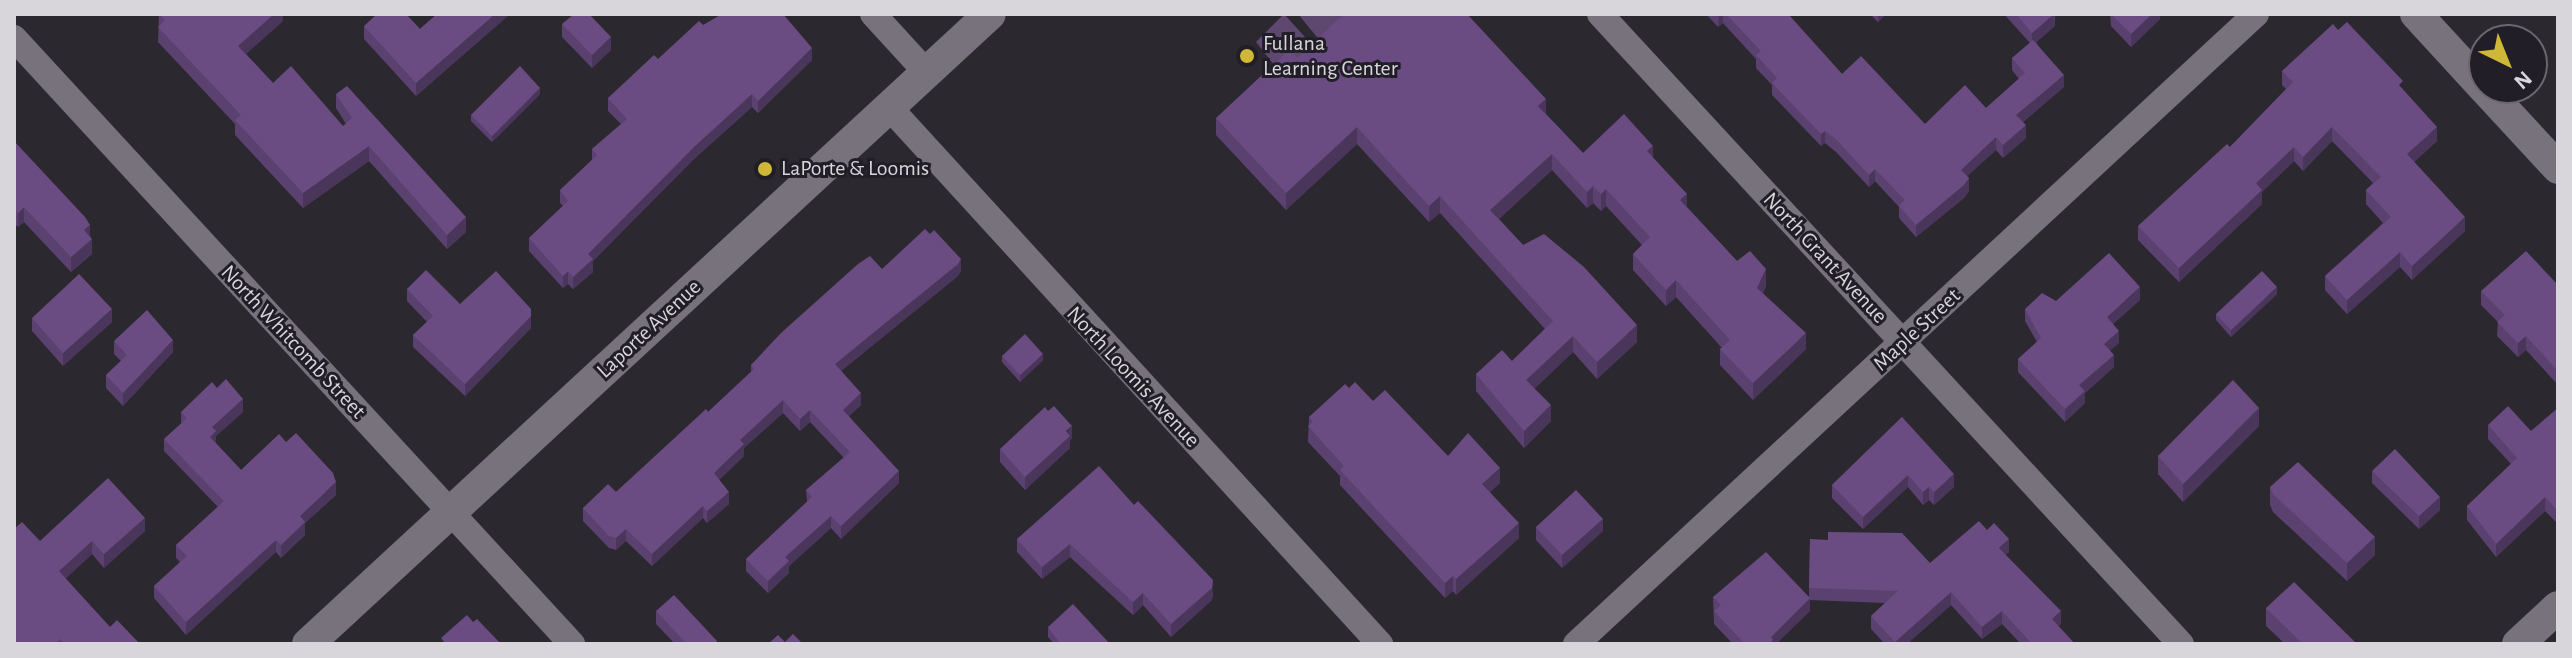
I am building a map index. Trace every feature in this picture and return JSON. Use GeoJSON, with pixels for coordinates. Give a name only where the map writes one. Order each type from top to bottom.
{"type":"FeatureCollection","features":[{"type":"Feature","properties":{"kind":"street"},"geometry":{"type":"LineString","coordinates":[[873,14],[926,72]]}},
{"type":"Feature","properties":{"kind":"street","name":"Laporte Avenue"},"geometry":{"type":"LineString","coordinates":[[308,644],[990,14]]}},
{"type":"Feature","properties":{"kind":"street","name":"North Grant Avenue"},"geometry":{"type":"LineString","coordinates":[[1600,14],[2181,644]]}},
{"type":"Feature","properties":{"kind":"street","name":"Maple Street"},"geometry":{"type":"LineString","coordinates":[[1576,644],[2256,14]]}},
{"type":"Feature","properties":{"kind":"street"},"geometry":{"type":"LineString","coordinates":[[2416,14],[2468,71]]}},
{"type":"Feature","properties":{"kind":"street","name":"North Whitcomb Street"},"geometry":{"type":"LineString","coordinates":[[14,38],[572,644]]}},
{"type":"Feature","properties":{"kind":"street"},"geometry":{"type":"LineString","coordinates":[[2499,104],[2558,168]]}},
{"type":"Feature","properties":{"kind":"street","name":"North Loomis Avenue"},"geometry":{"type":"LineString","coordinates":[[889,107],[1380,644]]}},
{"type":"Feature","properties":{"kind":"street"},"geometry":{"type":"LineString","coordinates":[[2518,644],[2558,607]]}},
{"type":"Feature","properties":{"kind":"shaded area"},"geometry":{"type":"Polygon","coordinates":[[[1284,14],[1315,48],[1283,76],[1256,42],[1284,14]]]}},
{"type":"Feature","properties":{"kind":"shaded area"},"geometry":{"type":"Polygon","coordinates":[[[1298,14],[1351,14],[1321,42],[1298,14]]]}},
{"type":"Feature","properties":{"kind":"building"},"geometry":{"type":"Polygon","coordinates":[[[159,14],[274,14],[238,46],[273,83],[291,66],[343,126],[352,118],[336,94],[347,86],[466,217],[447,235],[369,146],[303,193],[235,120],[241,115],[158,27],[165,20],[159,14]]]}},
{"type":"Feature","properties":{"kind":"building"},"geometry":{"type":"Polygon","coordinates":[[[377,14],[406,14],[420,29],[437,14],[495,14],[416,83],[364,26],[377,14]]]}},
{"type":"Feature","properties":{"kind":"building"},"geometry":{"type":"Polygon","coordinates":[[[574,14],[589,14],[611,37],[592,55],[562,24],[574,14]]]}},
{"type":"Feature","properties":{"kind":"building"},"geometry":{"type":"Polygon","coordinates":[[[722,14],[783,14],[812,48],[758,101],[752,94],[695,146],[588,254],[593,259],[573,277],[568,271],[563,276],[529,238],[568,201],[560,190],[597,155],[592,149],[627,119],[608,98],[654,55],[658,59],[699,21],[703,25],[722,14]]]}},
{"type":"Feature","properties":{"kind":"building"},"geometry":{"type":"Polygon","coordinates":[[[1344,14],[1467,14],[1546,99],[1538,106],[1583,153],[1624,114],[1653,146],[1647,151],[1687,194],[1680,200],[1737,261],[1750,251],[1766,269],[1757,288],[1806,333],[1753,383],[1720,349],[1730,340],[1676,280],[1666,290],[1633,254],[1650,237],[1606,189],[1601,194],[1593,186],[1587,192],[1552,154],[1490,210],[1523,245],[1544,234],[1584,267],[1637,325],[1597,362],[1573,336],[1526,380],[1551,405],[1524,431],[1476,374],[1502,350],[1512,361],[1553,321],[1440,196],[1429,206],[1357,127],[1286,193],[1216,118],[1290,49],[1297,58],[1344,14]]]}},
{"type":"Feature","properties":{"kind":"building"},"geometry":{"type":"Polygon","coordinates":[[[1726,14],[1788,14],[1842,74],[1861,56],[1925,124],[1965,85],[1986,108],[2025,73],[2012,58],[2033,40],[2064,75],[2016,115],[2026,125],[2003,145],[1996,137],[1961,170],[1969,178],[1964,185],[1916,225],[1899,206],[1905,200],[1875,169],[1869,175],[1836,139],[1825,131],[1821,134],[1772,83],[1777,78],[1756,55],[1761,51],[1726,14]]]}},
{"type":"Feature","properties":{"kind":"building"},"geometry":{"type":"Polygon","coordinates":[[[2016,14],[2054,14],[2032,33],[2016,14]]]}},
{"type":"Feature","properties":{"kind":"building"},"geometry":{"type":"Polygon","coordinates":[[[2111,14],[2152,14],[2131,34],[2111,14]]]}},
{"type":"Feature","properties":{"kind":"building"},"geometry":{"type":"Polygon","coordinates":[[[2347,22],[2403,81],[2399,85],[2437,127],[2407,154],[2465,217],[2412,266],[2400,252],[2347,300],[2325,276],[2391,217],[2366,190],[2381,177],[2332,127],[2303,157],[2294,147],[2256,183],[2262,190],[2179,268],[2138,226],[2227,144],[2230,147],[2293,82],[2282,71],[2333,24],[2338,30],[2347,22]]]}},
{"type":"Feature","properties":{"kind":"building"},"geometry":{"type":"Polygon","coordinates":[[[520,66],[540,88],[492,136],[471,115],[520,66]]]}},
{"type":"Feature","properties":{"kind":"building"},"geometry":{"type":"Polygon","coordinates":[[[14,141],[90,225],[84,230],[92,239],[71,257],[24,207],[18,213],[14,208],[14,141]]]}},
{"type":"Feature","properties":{"kind":"building"},"geometry":{"type":"Polygon","coordinates":[[[925,229],[930,234],[934,230],[961,259],[958,264],[835,364],[861,393],[843,410],[899,471],[841,526],[831,516],[785,557],[789,561],[768,581],[746,559],[812,497],[806,490],[850,452],[810,410],[800,419],[783,400],[740,440],[744,444],[714,473],[729,492],[707,511],[703,506],[652,554],[626,529],[616,538],[609,536],[583,508],[608,484],[616,492],[706,409],[708,412],[754,369],[751,365],[781,333],[858,264],[870,256],[882,269],[925,229]]]}},
{"type":"Feature","properties":{"kind":"building"},"geometry":{"type":"Polygon","coordinates":[[[2526,251],[2558,285],[2558,371],[2526,336],[2518,343],[2497,322],[2505,315],[2481,291],[2526,251]]]}},
{"type":"Feature","properties":{"kind":"building"},"geometry":{"type":"Polygon","coordinates":[[[2109,253],[2140,287],[2107,317],[2119,331],[2104,344],[2114,355],[2079,385],[2085,391],[2065,409],[2018,359],[2041,338],[2025,309],[2042,293],[2056,301],[2109,253]]]}},
{"type":"Feature","properties":{"kind":"building"},"geometry":{"type":"Polygon","coordinates":[[[426,270],[460,304],[496,271],[531,309],[531,316],[465,384],[413,335],[433,316],[407,289],[426,270]]]}},
{"type":"Feature","properties":{"kind":"building"},"geometry":{"type":"Polygon","coordinates":[[[2262,271],[2277,287],[2231,330],[2216,314],[2262,271]]]}},
{"type":"Feature","properties":{"kind":"building"},"geometry":{"type":"Polygon","coordinates":[[[79,274],[112,309],[63,353],[32,318],[79,274]]]}},
{"type":"Feature","properties":{"kind":"building"},"geometry":{"type":"Polygon","coordinates":[[[147,310],[173,340],[123,393],[106,375],[127,355],[114,341],[147,310]]]}},
{"type":"Feature","properties":{"kind":"building"},"geometry":{"type":"Polygon","coordinates":[[[1025,334],[1043,354],[1020,375],[1002,356],[1025,334]]]}},
{"type":"Feature","properties":{"kind":"building"},"geometry":{"type":"Polygon","coordinates":[[[226,379],[243,399],[212,427],[216,431],[210,437],[241,470],[279,434],[286,442],[296,433],[333,473],[336,482],[300,516],[305,522],[281,545],[276,540],[186,622],[154,586],[187,556],[176,545],[224,501],[164,439],[187,418],[181,412],[212,382],[217,388],[226,379]]]}},
{"type":"Feature","properties":{"kind":"building"},"geometry":{"type":"Polygon","coordinates":[[[2233,380],[2259,408],[2183,484],[2158,456],[2233,380]]]}},
{"type":"Feature","properties":{"kind":"building"},"geometry":{"type":"Polygon","coordinates":[[[1355,382],[1373,401],[1385,390],[1448,456],[1468,433],[1500,468],[1482,484],[1519,523],[1456,579],[1453,576],[1445,583],[1340,470],[1344,466],[1308,426],[1313,422],[1309,417],[1345,384],[1349,388],[1355,382]]]}},
{"type":"Feature","properties":{"kind":"building"},"geometry":{"type":"Polygon","coordinates":[[[1054,406],[1072,426],[1066,431],[1070,436],[1025,477],[1000,449],[1045,407],[1048,411],[1054,406]]]}},
{"type":"Feature","properties":{"kind":"building"},"geometry":{"type":"Polygon","coordinates":[[[2508,406],[2531,431],[2558,408],[2558,511],[2545,497],[2496,544],[2467,506],[2517,458],[2488,425],[2508,406]]]}},
{"type":"Feature","properties":{"kind":"building"},"geometry":{"type":"Polygon","coordinates":[[[1902,417],[1954,474],[1934,492],[1929,487],[1923,492],[1908,475],[1863,517],[1832,485],[1902,417]]]}},
{"type":"Feature","properties":{"kind":"building"},"geometry":{"type":"Polygon","coordinates":[[[2395,449],[2440,497],[2419,516],[2372,471],[2395,449]]]}},
{"type":"Feature","properties":{"kind":"building"},"geometry":{"type":"Polygon","coordinates":[[[2298,462],[2375,537],[2347,563],[2273,494],[2270,487],[2298,462]]]}},
{"type":"Feature","properties":{"kind":"building"},"geometry":{"type":"Polygon","coordinates":[[[1099,466],[1134,505],[1138,501],[1213,580],[1212,588],[1171,624],[1143,593],[1133,602],[1070,544],[1042,567],[1017,539],[1099,466]]]}},
{"type":"Feature","properties":{"kind":"building"},"geometry":{"type":"Polygon","coordinates":[[[108,478],[145,518],[104,554],[92,541],[59,571],[110,627],[117,620],[140,644],[65,644],[60,639],[54,644],[14,644],[14,529],[22,522],[40,541],[108,478]]]}},
{"type":"Feature","properties":{"kind":"building"},"geometry":{"type":"Polygon","coordinates":[[[1576,490],[1603,519],[1562,555],[1536,527],[1576,490]]]}},
{"type":"Feature","properties":{"kind":"building"},"geometry":{"type":"Polygon","coordinates":[[[1979,521],[1987,530],[1994,523],[2009,539],[1999,548],[2061,611],[2052,619],[2075,644],[2032,644],[2002,611],[1982,627],[1951,592],[1895,642],[1871,616],[1898,591],[1809,588],[1810,539],[1828,540],[1828,532],[1902,533],[1930,563],[1979,521]]]}},
{"type":"Feature","properties":{"kind":"building"},"geometry":{"type":"Polygon","coordinates":[[[1766,552],[1810,598],[1771,637],[1773,640],[1769,644],[1745,644],[1714,611],[1721,605],[1713,597],[1766,552]]]}},
{"type":"Feature","properties":{"kind":"building"},"geometry":{"type":"Polygon","coordinates":[[[2294,582],[2357,644],[2303,644],[2266,608],[2294,582]]]}},
{"type":"Feature","properties":{"kind":"building"},"geometry":{"type":"Polygon","coordinates":[[[674,595],[717,641],[714,644],[687,644],[656,611],[674,595]]]}},
{"type":"Feature","properties":{"kind":"building"},"geometry":{"type":"Polygon","coordinates":[[[1073,604],[1110,644],[1061,644],[1048,627],[1073,604]]]}},
{"type":"Feature","properties":{"kind":"building"},"geometry":{"type":"Polygon","coordinates":[[[467,615],[473,622],[477,619],[501,644],[446,644],[441,638],[467,615]]]}},
{"type":"Feature","properties":{"kind":"building"},"geometry":{"type":"Polygon","coordinates":[[[793,634],[803,644],[768,644],[778,635],[785,642],[793,634]]]}},
{"type":"Feature","properties":{"kind":"place","name":"Fullana Learning Center"},"geometry":{"type":"Point","coordinates":[1247,56]}},
{"type":"Feature","properties":{"kind":"place","name":"LaPorte & Loomis"},"geometry":{"type":"Point","coordinates":[765,169]}}]}
